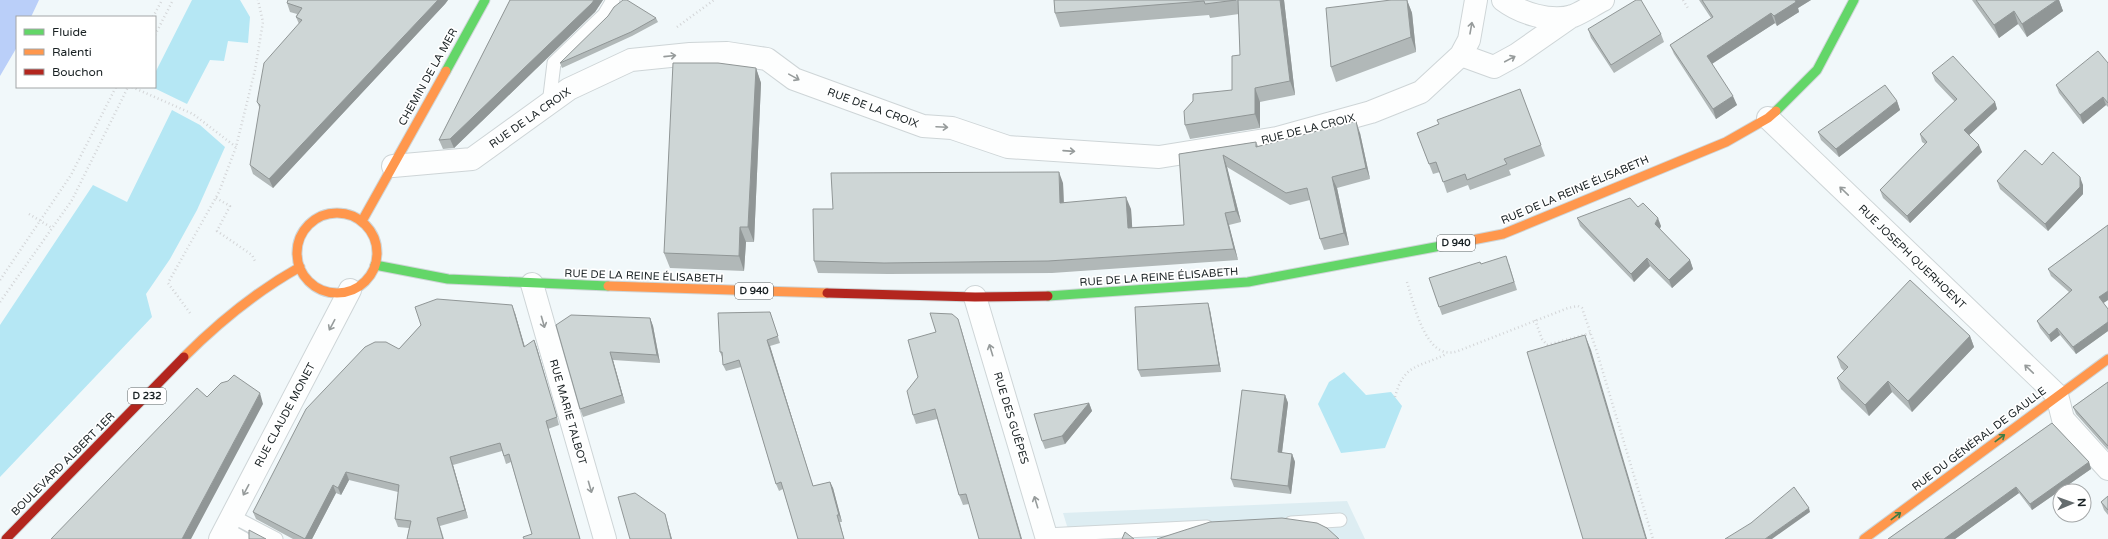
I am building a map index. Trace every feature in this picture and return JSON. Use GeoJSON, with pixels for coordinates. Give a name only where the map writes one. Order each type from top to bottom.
{"type":"FeatureCollection","features":[{"type":"Feature","properties":{"kind":"main road","name":"CHEMIN DE LA MER"},"geometry":{"type":"LineString","coordinates":[[362,221],[484,0]]}},
{"type":"Feature","properties":{"kind":"main road","name":"RUE DE LA REINE ÉLISABETH"},"geometry":{"type":"LineString","coordinates":[[375,265],[448,279],[532,284],[975,297],[1035,297],[1248,282],[1503,234],[1598,193],[1726,142],[1768,118],[1817,70],[1854,0]]}},
{"type":"Feature","properties":{"kind":"main road"},"geometry":{"type":"LineString","coordinates":[[329,213],[352,215],[362,221],[370,230],[375,241],[377,253],[375,265],[370,276],[361,285],[350,290],[330,292],[320,289],[305,276],[300,267],[297,256],[298,244],[302,234],[313,221],[329,213]]}},
{"type":"Feature","properties":{"kind":"main road","name":"BOULEVARD ALBERT 1ER"},"geometry":{"type":"LineString","coordinates":[[6,539],[206,335],[268,285],[300,267]]}},
{"type":"Feature","properties":{"kind":"main road","name":"RUE DU GÉNÉRAL DE GAULLE"},"geometry":{"type":"LineString","coordinates":[[1864,539],[2057,395],[2108,359]]}},
{"type":"Feature","properties":{"kind":"street","name":"RUE DE LA CROIX"},"geometry":{"type":"LineString","coordinates":[[393,166],[472,159],[570,89],[631,60],[690,54],[727,53],[767,59],[794,79],[923,126],[952,128],[1008,147],[1159,157],[1277,138],[1371,112],[1421,92],[1461,55],[1469,40],[1476,0]]}},
{"type":"Feature","properties":{"kind":"street"},"geometry":{"type":"LineString","coordinates":[[1502,0],[1520,11],[1551,17],[1572,16]]}},
{"type":"Feature","properties":{"kind":"street"},"geometry":{"type":"LineString","coordinates":[[1461,55],[1494,67],[1516,55],[1572,16],[1603,0]]}},
{"type":"Feature","properties":{"kind":"street","name":"RUE JOSEPH QUERHOENT"},"geometry":{"type":"LineString","coordinates":[[1768,118],[2057,395]]}},
{"type":"Feature","properties":{"kind":"street","name":"RUE MARIE TALBOT"},"geometry":{"type":"LineString","coordinates":[[532,284],[605,539]]}},
{"type":"Feature","properties":{"kind":"street","name":"RUE CLAUDE MONET"},"geometry":{"type":"LineString","coordinates":[[230,531],[350,290]]}},
{"type":"Feature","properties":{"kind":"street","name":"RUE DES GUÊPES"},"geometry":{"type":"LineString","coordinates":[[975,297],[1046,537]]}},
{"type":"Feature","properties":{"kind":"street"},"geometry":{"type":"LineString","coordinates":[[2057,395],[2063,419],[2108,469]]}},
{"type":"Feature","properties":{"kind":"lane"},"geometry":{"type":"LineString","coordinates":[[549,104],[554,63],[604,15],[613,0]]}},
{"type":"Feature","properties":{"kind":"lane"},"geometry":{"type":"LineString","coordinates":[[1278,524],[1340,520]]}},
{"type":"Feature","properties":{"kind":"lane"},"geometry":{"type":"LineString","coordinates":[[1046,537],[1224,526]]}},
{"type":"Feature","properties":{"kind":"lane"},"geometry":{"type":"LineString","coordinates":[[230,531],[276,539]]}},
{"type":"Feature","properties":{"kind":"path"},"geometry":{"type":"LineString","coordinates":[[154,16],[162,0]]}},
{"type":"Feature","properties":{"kind":"path"},"geometry":{"type":"LineString","coordinates":[[156,33],[173,0]]}},
{"type":"Feature","properties":{"kind":"path"},"geometry":{"type":"LineString","coordinates":[[206,335],[168,283],[216,198],[236,147],[255,70],[263,22],[258,0]]}},
{"type":"Feature","properties":{"kind":"path"},"geometry":{"type":"LineString","coordinates":[[1683,0],[1689,10]]}},
{"type":"Feature","properties":{"kind":"path"},"geometry":{"type":"LineString","coordinates":[[0,280],[71,175],[115,88]]}},
{"type":"Feature","properties":{"kind":"path"},"geometry":{"type":"LineString","coordinates":[[0,302],[72,200],[128,88]]}},
{"type":"Feature","properties":{"kind":"path"},"geometry":{"type":"LineString","coordinates":[[134,88],[193,114],[236,147]]}},
{"type":"Feature","properties":{"kind":"path"},"geometry":{"type":"LineString","coordinates":[[216,198],[230,206],[217,231],[252,255],[268,285]]}},
{"type":"Feature","properties":{"kind":"path"},"geometry":{"type":"LineString","coordinates":[[29,214],[52,228]]}},
{"type":"Feature","properties":{"kind":"path"},"geometry":{"type":"LineString","coordinates":[[1407,282],[1420,323],[1436,349],[1446,354]]}},
{"type":"Feature","properties":{"kind":"path"},"geometry":{"type":"LineString","coordinates":[[1395,397],[1401,379],[1407,372],[1446,354],[1458,352],[1535,320],[1578,306],[1582,308],[1591,333],[1653,539]]}},
{"type":"Feature","properties":{"kind":"path"},"geometry":{"type":"LineString","coordinates":[[1535,320],[1542,339],[1547,345],[1591,333]]}},
{"type":"Feature","properties":{"kind":"shaded area"},"geometry":{"type":"Polygon","coordinates":[[[0,0],[39,0],[31,16],[16,16],[16,49],[0,76],[0,0]]]}},
{"type":"Feature","properties":{"kind":"shaded area"},"geometry":{"type":"Polygon","coordinates":[[[192,0],[240,0],[250,17],[248,43],[228,41],[224,61],[210,60],[187,104],[154,88],[156,88],[156,71],[192,0]]]}},
{"type":"Feature","properties":{"kind":"shaded area"},"geometry":{"type":"Polygon","coordinates":[[[172,110],[200,125],[225,147],[197,210],[170,259],[146,294],[152,317],[0,477],[0,325],[93,185],[127,202],[172,110]]]}},
{"type":"Feature","properties":{"kind":"shaded area"},"geometry":{"type":"Polygon","coordinates":[[[1344,372],[1366,395],[1391,392],[1402,406],[1385,448],[1341,453],[1318,404],[1329,382],[1344,372]]]}},
{"type":"Feature","properties":{"kind":"shaded area"},"geometry":{"type":"Polygon","coordinates":[[[1347,501],[1365,539],[1071,539],[1063,513],[1347,501]]]}},
{"type":"Feature","properties":{"kind":"building"},"geometry":{"type":"Polygon","coordinates":[[[288,0],[438,0],[269,179],[250,165],[260,105],[257,102],[264,63],[302,20],[296,17],[302,8],[287,3],[288,0]]]}},
{"type":"Feature","properties":{"kind":"building"},"geometry":{"type":"Polygon","coordinates":[[[510,0],[594,0],[450,139],[439,140],[510,0]]]}},
{"type":"Feature","properties":{"kind":"building"},"geometry":{"type":"Polygon","coordinates":[[[623,0],[627,0],[656,18],[631,32],[560,63],[608,16],[614,7],[623,0]]]}},
{"type":"Feature","properties":{"kind":"building"},"geometry":{"type":"Polygon","coordinates":[[[1054,0],[1236,0],[1205,4],[1204,1],[1055,13],[1054,0]]]}},
{"type":"Feature","properties":{"kind":"building"},"geometry":{"type":"Polygon","coordinates":[[[1238,0],[1280,0],[1290,81],[1255,88],[1255,114],[1185,125],[1184,111],[1193,101],[1193,94],[1232,90],[1232,56],[1240,55],[1238,0]]]}},
{"type":"Feature","properties":{"kind":"building"},"geometry":{"type":"Polygon","coordinates":[[[1391,0],[1407,0],[1411,37],[1331,67],[1326,8],[1391,0]]]}},
{"type":"Feature","properties":{"kind":"building"},"geometry":{"type":"Polygon","coordinates":[[[1636,0],[1641,0],[1661,34],[1611,65],[1588,29],[1636,0]]]}},
{"type":"Feature","properties":{"kind":"building"},"geometry":{"type":"Polygon","coordinates":[[[1702,0],[1795,0],[1796,2],[1774,16],[1771,13],[1707,56],[1733,96],[1713,109],[1670,45],[1713,17],[1702,0]]]}},
{"type":"Feature","properties":{"kind":"building"},"geometry":{"type":"Polygon","coordinates":[[[1976,0],[2057,0],[2022,24],[2014,11],[1994,25],[1976,0]]]}},
{"type":"Feature","properties":{"kind":"building"},"geometry":{"type":"Polygon","coordinates":[[[2098,51],[2108,63],[2108,103],[2103,97],[2080,115],[2056,85],[2098,51]]]}},
{"type":"Feature","properties":{"kind":"building"},"geometry":{"type":"Polygon","coordinates":[[[1953,56],[1995,102],[1964,130],[1979,145],[1907,216],[1880,190],[1927,142],[1920,134],[1957,99],[1932,73],[1953,56]]]}},
{"type":"Feature","properties":{"kind":"building"},"geometry":{"type":"Polygon","coordinates":[[[673,63],[718,63],[756,68],[748,227],[740,227],[739,256],[664,253],[673,63]]]}},
{"type":"Feature","properties":{"kind":"building"},"geometry":{"type":"Polygon","coordinates":[[[1885,85],[1897,101],[1836,149],[1818,132],[1885,85]]]}},
{"type":"Feature","properties":{"kind":"building"},"geometry":{"type":"Polygon","coordinates":[[[1520,89],[1541,145],[1504,159],[1507,164],[1467,180],[1465,174],[1443,182],[1436,162],[1429,164],[1417,133],[1439,124],[1437,120],[1520,89]]]}},
{"type":"Feature","properties":{"kind":"building"},"geometry":{"type":"Polygon","coordinates":[[[1356,121],[1366,168],[1332,177],[1344,233],[1320,239],[1307,188],[1286,193],[1223,155],[1236,211],[1225,213],[1234,249],[1048,261],[884,263],[814,261],[813,209],[833,209],[831,173],[1059,172],[1060,203],[1126,197],[1128,228],[1184,225],[1179,154],[1256,142],[1256,147],[1356,121]]]}},
{"type":"Feature","properties":{"kind":"building"},"geometry":{"type":"Polygon","coordinates":[[[2025,150],[2042,165],[2053,152],[2080,177],[2080,187],[2045,224],[1997,181],[2025,150]]]}},
{"type":"Feature","properties":{"kind":"building"},"geometry":{"type":"Polygon","coordinates":[[[1630,198],[1638,207],[1643,203],[1658,218],[1655,224],[1690,260],[1669,280],[1647,258],[1631,274],[1577,218],[1630,198]]]}},
{"type":"Feature","properties":{"kind":"building"},"geometry":{"type":"Polygon","coordinates":[[[2108,225],[2108,291],[2099,297],[2108,309],[2108,322],[2073,347],[2057,328],[2049,335],[2037,321],[2072,290],[2048,269],[2108,225]]]}},
{"type":"Feature","properties":{"kind":"building"},"geometry":{"type":"Polygon","coordinates":[[[1506,256],[1514,282],[1439,307],[1429,278],[1480,262],[1481,264],[1506,256]]]}},
{"type":"Feature","properties":{"kind":"building"},"geometry":{"type":"Polygon","coordinates":[[[1910,280],[1970,336],[1908,401],[1888,381],[1865,405],[1837,378],[1848,367],[1837,357],[1910,280]]]}},
{"type":"Feature","properties":{"kind":"building"},"geometry":{"type":"Polygon","coordinates":[[[437,299],[512,305],[524,347],[534,340],[557,417],[546,421],[580,539],[524,539],[523,537],[532,534],[509,454],[504,456],[500,443],[450,457],[465,510],[437,518],[443,539],[407,539],[411,521],[395,519],[399,485],[346,472],[338,488],[333,485],[305,539],[253,512],[306,409],[365,347],[375,342],[386,342],[399,349],[421,325],[415,307],[437,299]]]}},
{"type":"Feature","properties":{"kind":"building"},"geometry":{"type":"Polygon","coordinates":[[[1208,303],[1219,365],[1138,370],[1135,307],[1208,303]]]}},
{"type":"Feature","properties":{"kind":"building"},"geometry":{"type":"Polygon","coordinates":[[[770,312],[778,336],[767,340],[813,486],[830,482],[844,539],[798,539],[781,482],[776,484],[739,360],[723,365],[722,352],[720,352],[718,313],[770,312]]]}},
{"type":"Feature","properties":{"kind":"building"},"geometry":{"type":"Polygon","coordinates":[[[930,313],[952,314],[958,319],[1021,539],[979,539],[966,494],[959,495],[935,409],[913,415],[907,391],[918,377],[908,340],[936,332],[930,313]]]}},
{"type":"Feature","properties":{"kind":"building"},"geometry":{"type":"Polygon","coordinates":[[[571,315],[650,318],[657,355],[610,352],[622,395],[580,409],[556,325],[571,315]]]}},
{"type":"Feature","properties":{"kind":"building"},"geometry":{"type":"Polygon","coordinates":[[[1585,335],[1646,539],[1583,539],[1527,352],[1585,335]]]}},
{"type":"Feature","properties":{"kind":"building"},"geometry":{"type":"Polygon","coordinates":[[[234,375],[260,393],[182,539],[51,539],[197,388],[207,397],[221,383],[228,381],[234,375]]]}},
{"type":"Feature","properties":{"kind":"building"},"geometry":{"type":"Polygon","coordinates":[[[2108,382],[2108,446],[2073,407],[2108,382]]]}},
{"type":"Feature","properties":{"kind":"building"},"geometry":{"type":"Polygon","coordinates":[[[1242,390],[1285,395],[1278,452],[1292,454],[1288,486],[1231,479],[1242,390]]]}},
{"type":"Feature","properties":{"kind":"building"},"geometry":{"type":"Polygon","coordinates":[[[1089,403],[1062,436],[1042,441],[1034,414],[1089,403]]]}},
{"type":"Feature","properties":{"kind":"building"},"geometry":{"type":"Polygon","coordinates":[[[2052,423],[2089,462],[2060,483],[2052,483],[2052,488],[2030,504],[2016,487],[1944,539],[1888,539],[2052,423]]]}},
{"type":"Feature","properties":{"kind":"building"},"geometry":{"type":"Polygon","coordinates":[[[1794,487],[1809,508],[1765,539],[1725,539],[1751,523],[1794,487]]]}},
{"type":"Feature","properties":{"kind":"building"},"geometry":{"type":"Polygon","coordinates":[[[635,493],[665,514],[671,539],[630,539],[618,497],[635,493]]]}},
{"type":"Feature","properties":{"kind":"building"},"geometry":{"type":"Polygon","coordinates":[[[2108,496],[2108,510],[2101,502],[2108,496]]]}},
{"type":"Feature","properties":{"kind":"building"},"geometry":{"type":"Polygon","coordinates":[[[1282,518],[1317,523],[1327,528],[1339,539],[1157,539],[1210,522],[1282,518]]]}},
{"type":"Feature","properties":{"kind":"building"},"geometry":{"type":"Polygon","coordinates":[[[249,530],[266,539],[249,539],[249,530]]]}},
{"type":"Feature","properties":{"kind":"building"},"geometry":{"type":"Polygon","coordinates":[[[1125,532],[1134,539],[1122,539],[1125,532]]]}},
{"type":"Feature","properties":{"kind":"traffic: fast"},"geometry":{"type":"LineString","coordinates":[[446,71],[485,0]]}},
{"type":"Feature","properties":{"kind":"traffic: fast"},"geometry":{"type":"LineString","coordinates":[[1776,111],[1817,70],[1854,0]]}},
{"type":"Feature","properties":{"kind":"traffic: fast"},"geometry":{"type":"LineString","coordinates":[[1048,296],[1248,282],[1462,242]]}},
{"type":"Feature","properties":{"kind":"traffic: fast"},"geometry":{"type":"LineString","coordinates":[[375,265],[448,279],[608,286]]}},
{"type":"Feature","properties":{"kind":"traffic: slow"},"geometry":{"type":"LineString","coordinates":[[362,221],[446,71]]}},
{"type":"Feature","properties":{"kind":"traffic: slow"},"geometry":{"type":"LineString","coordinates":[[1462,242],[1503,234],[1726,142],[1768,118],[1776,111]]}},
{"type":"Feature","properties":{"kind":"traffic: slow"},"geometry":{"type":"LineString","coordinates":[[337,213],[352,216],[365,225],[374,238],[377,253],[374,268],[365,281],[352,290],[337,293],[322,290],[309,281],[300,268],[297,253],[300,238],[309,225],[322,216],[337,213]]}},
{"type":"Feature","properties":{"kind":"traffic: slow"},"geometry":{"type":"LineString","coordinates":[[184,357],[239,308],[269,286],[300,267]]}},
{"type":"Feature","properties":{"kind":"traffic: slow"},"geometry":{"type":"LineString","coordinates":[[608,286],[827,293]]}},
{"type":"Feature","properties":{"kind":"traffic: slow"},"geometry":{"type":"LineString","coordinates":[[1864,539],[2108,359]]}},
{"type":"Feature","properties":{"kind":"traffic: jam"},"geometry":{"type":"LineString","coordinates":[[827,293],[975,297],[1048,296]]}},
{"type":"Feature","properties":{"kind":"traffic: jam"},"geometry":{"type":"LineString","coordinates":[[6,539],[184,357]]}}]}
